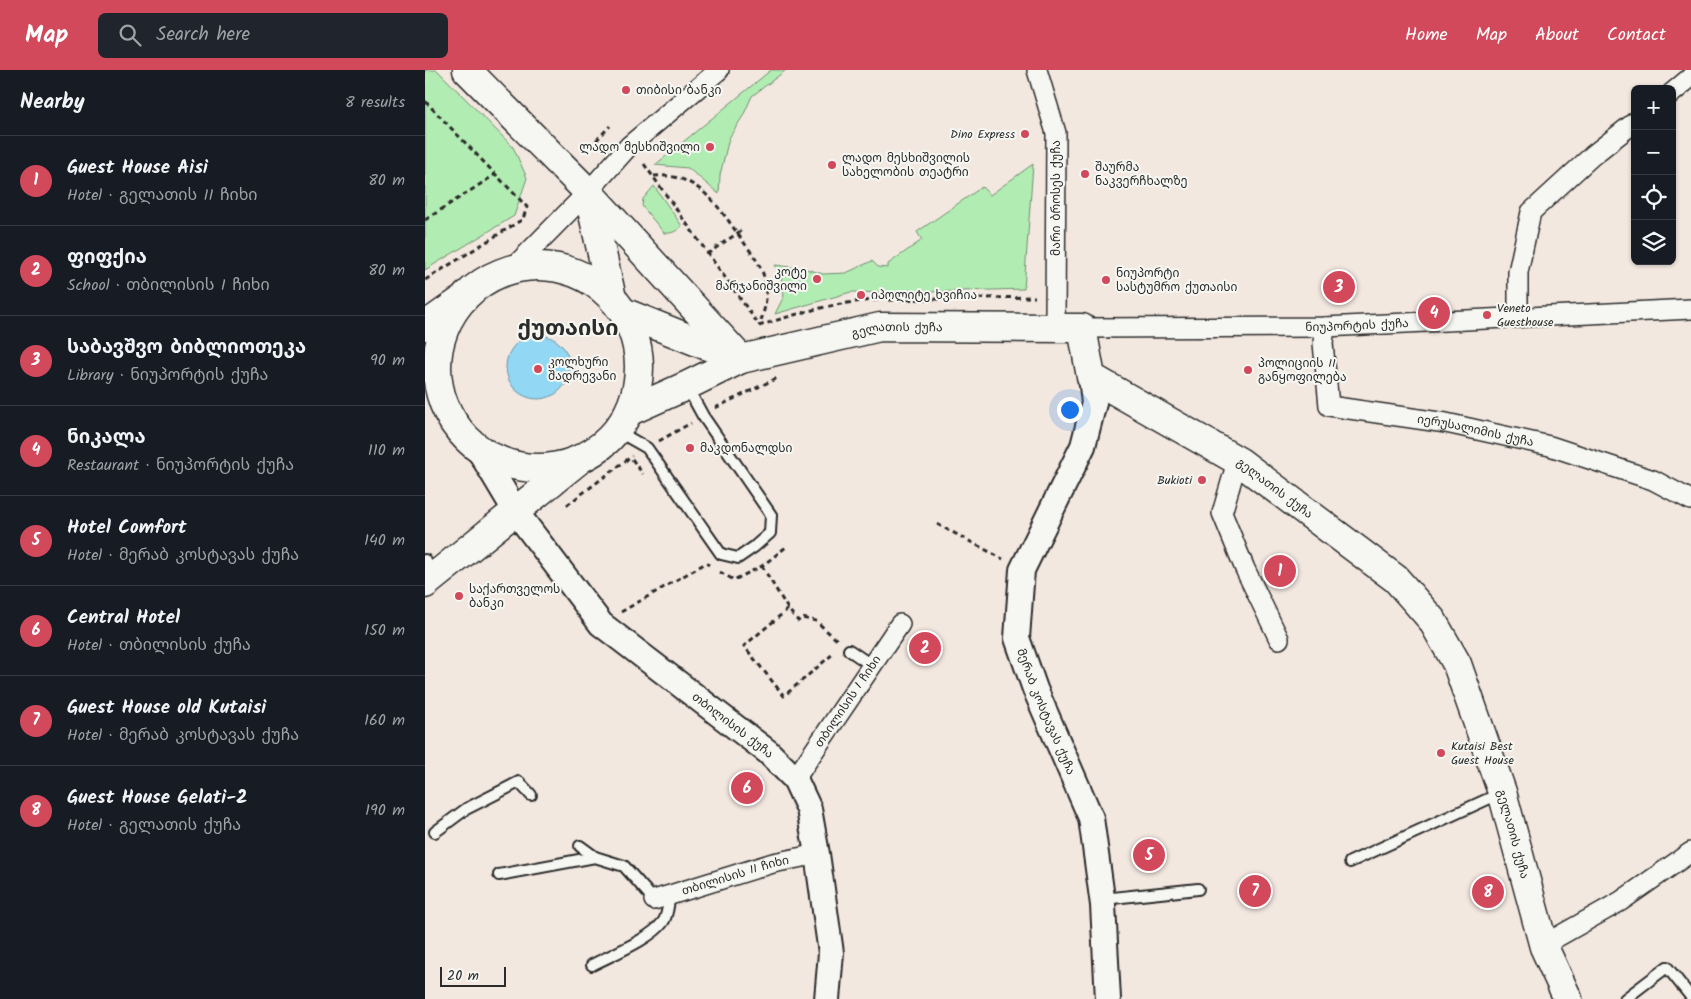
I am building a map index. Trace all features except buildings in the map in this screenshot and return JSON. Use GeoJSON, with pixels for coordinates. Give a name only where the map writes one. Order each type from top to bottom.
{"type":"FeatureCollection","features":[{"type":"Feature","properties":{"kind":"main road"},"geometry":{"type":"LineString","coordinates":[[428,574],[517,512],[579,460],[600,448],[623,421],[637,386],[639,361],[634,336],[617,305],[588,192],[572,157],[467,70]]}},
{"type":"Feature","properties":{"kind":"main road"},"geometry":{"type":"LineString","coordinates":[[588,192],[741,359]]}},
{"type":"Feature","properties":{"kind":"main road"},"geometry":{"type":"LineString","coordinates":[[425,326],[459,302],[483,281],[512,269],[539,265],[566,270],[591,281],[617,305],[741,359]]}},
{"type":"Feature","properties":{"kind":"main road"},"geometry":{"type":"LineString","coordinates":[[459,302],[443,329],[436,361],[435,407],[479,450],[497,460],[517,467],[531,468],[559,467],[579,460]]}},
{"type":"Feature","properties":{"kind":"main road","name":"გელათის ქუჩა"},"geometry":{"type":"LineString","coordinates":[[623,421],[686,386],[741,359],[880,327],[1069,328]]}},
{"type":"Feature","properties":{"kind":"main road"},"geometry":{"type":"LineString","coordinates":[[1069,328],[1091,377]]}},
{"type":"Feature","properties":{"kind":"main road","name":"გელათის ქუჩა"},"geometry":{"type":"LineString","coordinates":[[1091,377],[1240,462],[1396,579],[1432,620],[1457,664],[1502,792],[1544,947],[1567,999]]}},
{"type":"Feature","properties":{"kind":"street"},"geometry":{"type":"LineString","coordinates":[[512,269],[588,192],[629,146],[719,70]]}},
{"type":"Feature","properties":{"kind":"street","name":"მარი ბროსეს ქუჩა"},"geometry":{"type":"LineString","coordinates":[[1037,70],[1056,133],[1069,328]]}},
{"type":"Feature","properties":{"kind":"street"},"geometry":{"type":"LineString","coordinates":[[1676,89],[1691,77]]}},
{"type":"Feature","properties":{"kind":"street"},"geometry":{"type":"LineString","coordinates":[[1518,318],[1518,272],[1531,212],[1593,156],[1631,125]]}},
{"type":"Feature","properties":{"kind":"street","name":"ნიუპორტის ქუჩა"},"geometry":{"type":"LineString","coordinates":[[1069,328],[1325,327],[1691,309]]}},
{"type":"Feature","properties":{"kind":"street","name":"იერუსალიმის ქუჩა"},"geometry":{"type":"LineString","coordinates":[[1325,327],[1323,343],[1329,406],[1446,423],[1550,446],[1653,480],[1691,500]]}},
{"type":"Feature","properties":{"kind":"street","name":"მერაბ კოსტავას ქუჩა"},"geometry":{"type":"LineString","coordinates":[[1091,377],[1094,403],[1083,446],[1022,570],[1017,638],[1035,689],[1091,818],[1103,899],[1108,999]]}},
{"type":"Feature","properties":{"kind":"street","name":"თბილისის ქუჩა"},"geometry":{"type":"LineString","coordinates":[[479,450],[517,512],[601,624],[768,752],[795,779],[809,809],[817,854],[831,953],[827,999]]}},
{"type":"Feature","properties":{"kind":"street"},"geometry":{"type":"LineString","coordinates":[[1240,462],[1234,472],[1222,513],[1245,569],[1279,638]]}},
{"type":"Feature","properties":{"kind":"street","name":"თბილისის I ჩიხი"},"geometry":{"type":"LineString","coordinates":[[795,779],[899,624]]}},
{"type":"Feature","properties":{"kind":"street"},"geometry":{"type":"LineString","coordinates":[[1544,947],[1552,940],[1621,901],[1691,852]]}},
{"type":"Feature","properties":{"kind":"street","name":"თბილისის II ჩიხი"},"geometry":{"type":"LineString","coordinates":[[662,898],[773,863],[817,854]]}},
{"type":"Feature","properties":{"kind":"lane"},"geometry":{"type":"LineString","coordinates":[[623,421],[647,448],[721,554],[738,558],[769,533],[771,515],[703,416],[686,386]]}},
{"type":"Feature","properties":{"kind":"lane"},"geometry":{"type":"LineString","coordinates":[[846,648],[871,665]]}},
{"type":"Feature","properties":{"kind":"lane"},"geometry":{"type":"LineString","coordinates":[[435,832],[466,809],[519,782],[531,795]]}},
{"type":"Feature","properties":{"kind":"lane"},"geometry":{"type":"LineString","coordinates":[[1350,862],[1502,792]]}},
{"type":"Feature","properties":{"kind":"lane"},"geometry":{"type":"LineString","coordinates":[[580,846],[595,857],[624,866],[662,898],[664,921],[654,931],[630,946],[592,965]]}},
{"type":"Feature","properties":{"kind":"lane"},"geometry":{"type":"LineString","coordinates":[[499,875],[595,857]]}},
{"type":"Feature","properties":{"kind":"lane"},"geometry":{"type":"LineString","coordinates":[[1103,899],[1198,889]]}},
{"type":"Feature","properties":{"kind":"lane"},"geometry":{"type":"LineString","coordinates":[[1625,999],[1667,967],[1691,997]]}},
{"type":"Feature","properties":{"kind":"path"},"geometry":{"type":"LineString","coordinates":[[425,101],[527,207],[523,219],[425,280]]}},
{"type":"Feature","properties":{"kind":"path"},"geometry":{"type":"LineString","coordinates":[[572,157],[590,147],[610,126]]}},
{"type":"Feature","properties":{"kind":"path"},"geometry":{"type":"LineString","coordinates":[[644,164],[759,326],[766,307],[766,290],[759,264],[715,202],[698,187],[684,180],[666,175],[654,176]]}},
{"type":"Feature","properties":{"kind":"path"},"geometry":{"type":"LineString","coordinates":[[425,220],[496,174]]}},
{"type":"Feature","properties":{"kind":"path"},"geometry":{"type":"LineString","coordinates":[[707,254],[742,230]]}},
{"type":"Feature","properties":{"kind":"path"},"geometry":{"type":"LineString","coordinates":[[789,316],[799,346]]}},
{"type":"Feature","properties":{"kind":"path"},"geometry":{"type":"LineString","coordinates":[[561,508],[631,457],[703,416],[720,404],[781,376]]}},
{"type":"Feature","properties":{"kind":"path"},"geometry":{"type":"LineString","coordinates":[[937,524],[1022,570]]}},
{"type":"Feature","properties":{"kind":"path"},"geometry":{"type":"LineString","coordinates":[[601,624],[705,563],[734,580],[762,566],[786,547]]}},
{"type":"Feature","properties":{"kind":"path"},"geometry":{"type":"LineString","coordinates":[[762,566],[798,622],[802,618],[816,621],[846,648],[785,696],[744,646],[788,609]]}},
{"type":"Feature","properties":{"kind":"green space"},"geometry":{"type":"Polygon","coordinates":[[[425,70],[437,70],[513,147],[527,178],[514,216],[425,270],[425,70]]]}},
{"type":"Feature","properties":{"kind":"green space"},"geometry":{"type":"Polygon","coordinates":[[[771,70],[786,70],[752,96],[743,116],[729,138],[720,175],[719,194],[688,168],[655,165],[771,70]]]}},
{"type":"Feature","properties":{"kind":"green space"},"geometry":{"type":"Polygon","coordinates":[[[1033,164],[1024,289],[896,293],[851,292],[775,314],[784,296],[781,276],[775,265],[806,269],[823,274],[846,273],[872,261],[878,267],[888,268],[888,264],[922,240],[917,232],[982,187],[990,195],[1033,164]]]}},
{"type":"Feature","properties":{"kind":"green space"},"geometry":{"type":"Polygon","coordinates":[[[654,186],[682,226],[674,232],[664,233],[642,206],[643,199],[654,186]]]}},
{"type":"Feature","properties":{"kind":"water","name":"კოლხური შადრევანი"},"geometry":{"type":"Polygon","coordinates":[[[538,335],[556,341],[564,349],[570,367],[564,385],[556,393],[538,399],[520,393],[512,385],[506,367],[512,349],[520,341],[538,335]]]}},
{"type":"Feature","properties":{"kind":"place","name":"თიბისი ბანკი"},"geometry":{"type":"Point","coordinates":[626,90]}},
{"type":"Feature","properties":{"kind":"place","name":"Dino Express"},"geometry":{"type":"Point","coordinates":[1025,134]}},
{"type":"Feature","properties":{"kind":"place","name":"ლადო მესხიშვილი"},"geometry":{"type":"Point","coordinates":[710,147]}},
{"type":"Feature","properties":{"kind":"place","name":"ლადო მესხიშვილის სახელობის თეატრი"},"geometry":{"type":"Point","coordinates":[832,165]}},
{"type":"Feature","properties":{"kind":"place","name":"შაურმა ნაკვერჩხალზე"},"geometry":{"type":"Point","coordinates":[1085,174]}},
{"type":"Feature","properties":{"kind":"place","name":"კოტე მარჯანიშვილი"},"geometry":{"type":"Point","coordinates":[817,279]}},
{"type":"Feature","properties":{"kind":"place","name":"ნიუპორტი სასტუმრო ქუთაისი"},"geometry":{"type":"Point","coordinates":[1106,280]}},
{"type":"Feature","properties":{"kind":"place","name":"საბავშვო ბიბლიოთეკა"},"geometry":{"type":"Point","coordinates":[1339,287]}},
{"type":"Feature","properties":{"kind":"place","name":"იპოლიტე ხვიჩია"},"geometry":{"type":"Point","coordinates":[861,295]}},
{"type":"Feature","properties":{"kind":"place","name":"ნიკალა"},"geometry":{"type":"Point","coordinates":[1434,313]}},
{"type":"Feature","properties":{"kind":"place","name":"Veneto Guesthouse"},"geometry":{"type":"Point","coordinates":[1487,315]}},
{"type":"Feature","properties":{"kind":"place","name":"კოლხური შადრევანი"},"geometry":{"type":"Point","coordinates":[538,369]}},
{"type":"Feature","properties":{"kind":"place","name":"პოლიციის II განყოფილება"},"geometry":{"type":"Point","coordinates":[1248,370]}},
{"type":"Feature","properties":{"kind":"place","name":"მაკდონალდსი"},"geometry":{"type":"Point","coordinates":[690,448]}},
{"type":"Feature","properties":{"kind":"place","name":"Bukioti"},"geometry":{"type":"Point","coordinates":[1202,480]}},
{"type":"Feature","properties":{"kind":"place","name":"Guest House Aisi"},"geometry":{"type":"Point","coordinates":[1280,571]}},
{"type":"Feature","properties":{"kind":"place","name":"საქართველოს ბანკი"},"geometry":{"type":"Point","coordinates":[459,596]}},
{"type":"Feature","properties":{"kind":"place","name":"ფიფქია"},"geometry":{"type":"Point","coordinates":[925,648]}},
{"type":"Feature","properties":{"kind":"place","name":"Kutaisi Best Guest House"},"geometry":{"type":"Point","coordinates":[1441,753]}},
{"type":"Feature","properties":{"kind":"place","name":"Central Hotel"},"geometry":{"type":"Point","coordinates":[747,788]}},
{"type":"Feature","properties":{"kind":"place","name":"Hotel Comfort"},"geometry":{"type":"Point","coordinates":[1149,855]}},
{"type":"Feature","properties":{"kind":"place","name":"Guest House old Kutaisi"},"geometry":{"type":"Point","coordinates":[1255,891]}},
{"type":"Feature","properties":{"kind":"place","name":"Guest House Gelati-2"},"geometry":{"type":"Point","coordinates":[1488,892]}},
{"type":"Feature","properties":{"kind":"district","name":"ქუთაისი"},"geometry":{"type":"Point","coordinates":[568,329]}}]}
